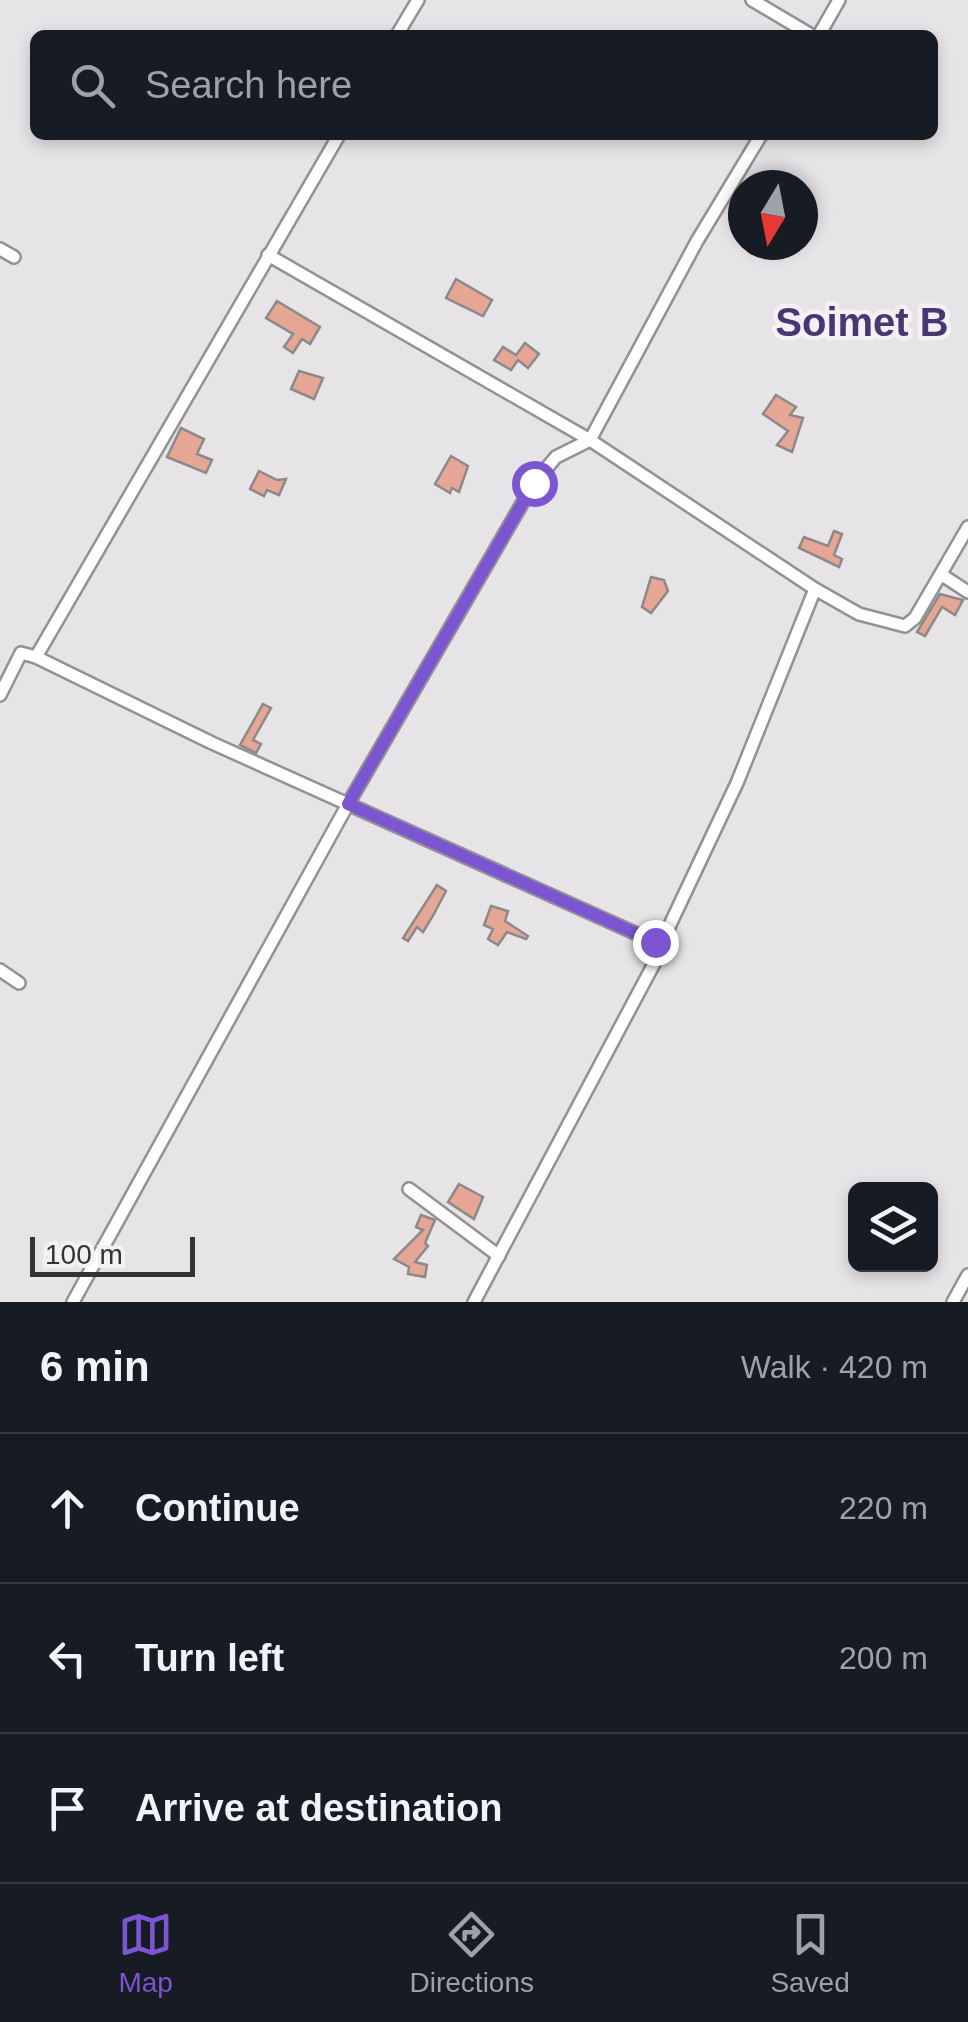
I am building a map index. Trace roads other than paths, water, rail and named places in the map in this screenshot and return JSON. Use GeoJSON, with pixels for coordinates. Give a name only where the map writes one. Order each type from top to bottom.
{"type":"FeatureCollection","features":[{"type":"Feature","properties":{"kind":"street"},"geometry":{"type":"LineString","coordinates":[[400,30],[418,0]]}},
{"type":"Feature","properties":{"kind":"street"},"geometry":{"type":"LineString","coordinates":[[752,0],[806,30]]}},
{"type":"Feature","properties":{"kind":"street"},"geometry":{"type":"LineString","coordinates":[[818,30],[839,0]]}},
{"type":"Feature","properties":{"kind":"street"},"geometry":{"type":"LineString","coordinates":[[36,658],[335,140]]}},
{"type":"Feature","properties":{"kind":"street"},"geometry":{"type":"LineString","coordinates":[[73,1302],[348,804],[534,483],[556,457],[590,440],[696,241],[758,140]]}},
{"type":"Feature","properties":{"kind":"street"},"geometry":{"type":"LineString","coordinates":[[0,249],[14,257]]}},
{"type":"Feature","properties":{"kind":"street"},"geometry":{"type":"LineString","coordinates":[[268,255],[590,440],[859,614],[905,626],[915,618],[968,527]]}},
{"type":"Feature","properties":{"kind":"street"},"geometry":{"type":"LineString","coordinates":[[942,575],[968,592]]}},
{"type":"Feature","properties":{"kind":"street"},"geometry":{"type":"LineString","coordinates":[[474,1302],[658,950],[736,783],[816,589]]}},
{"type":"Feature","properties":{"kind":"street"},"geometry":{"type":"LineString","coordinates":[[0,696],[20,653],[36,658],[655,942],[658,950]]}},
{"type":"Feature","properties":{"kind":"street"},"geometry":{"type":"LineString","coordinates":[[0,970],[18,983]]}},
{"type":"Feature","properties":{"kind":"street"},"geometry":{"type":"LineString","coordinates":[[409,1189],[499,1256]]}},
{"type":"Feature","properties":{"kind":"street"},"geometry":{"type":"LineString","coordinates":[[953,1302],[968,1275]]}},
{"type":"Feature","properties":{"kind":"district","name":"Soimet B"},"geometry":{"type":"Point","coordinates":[862,322]}}]}
